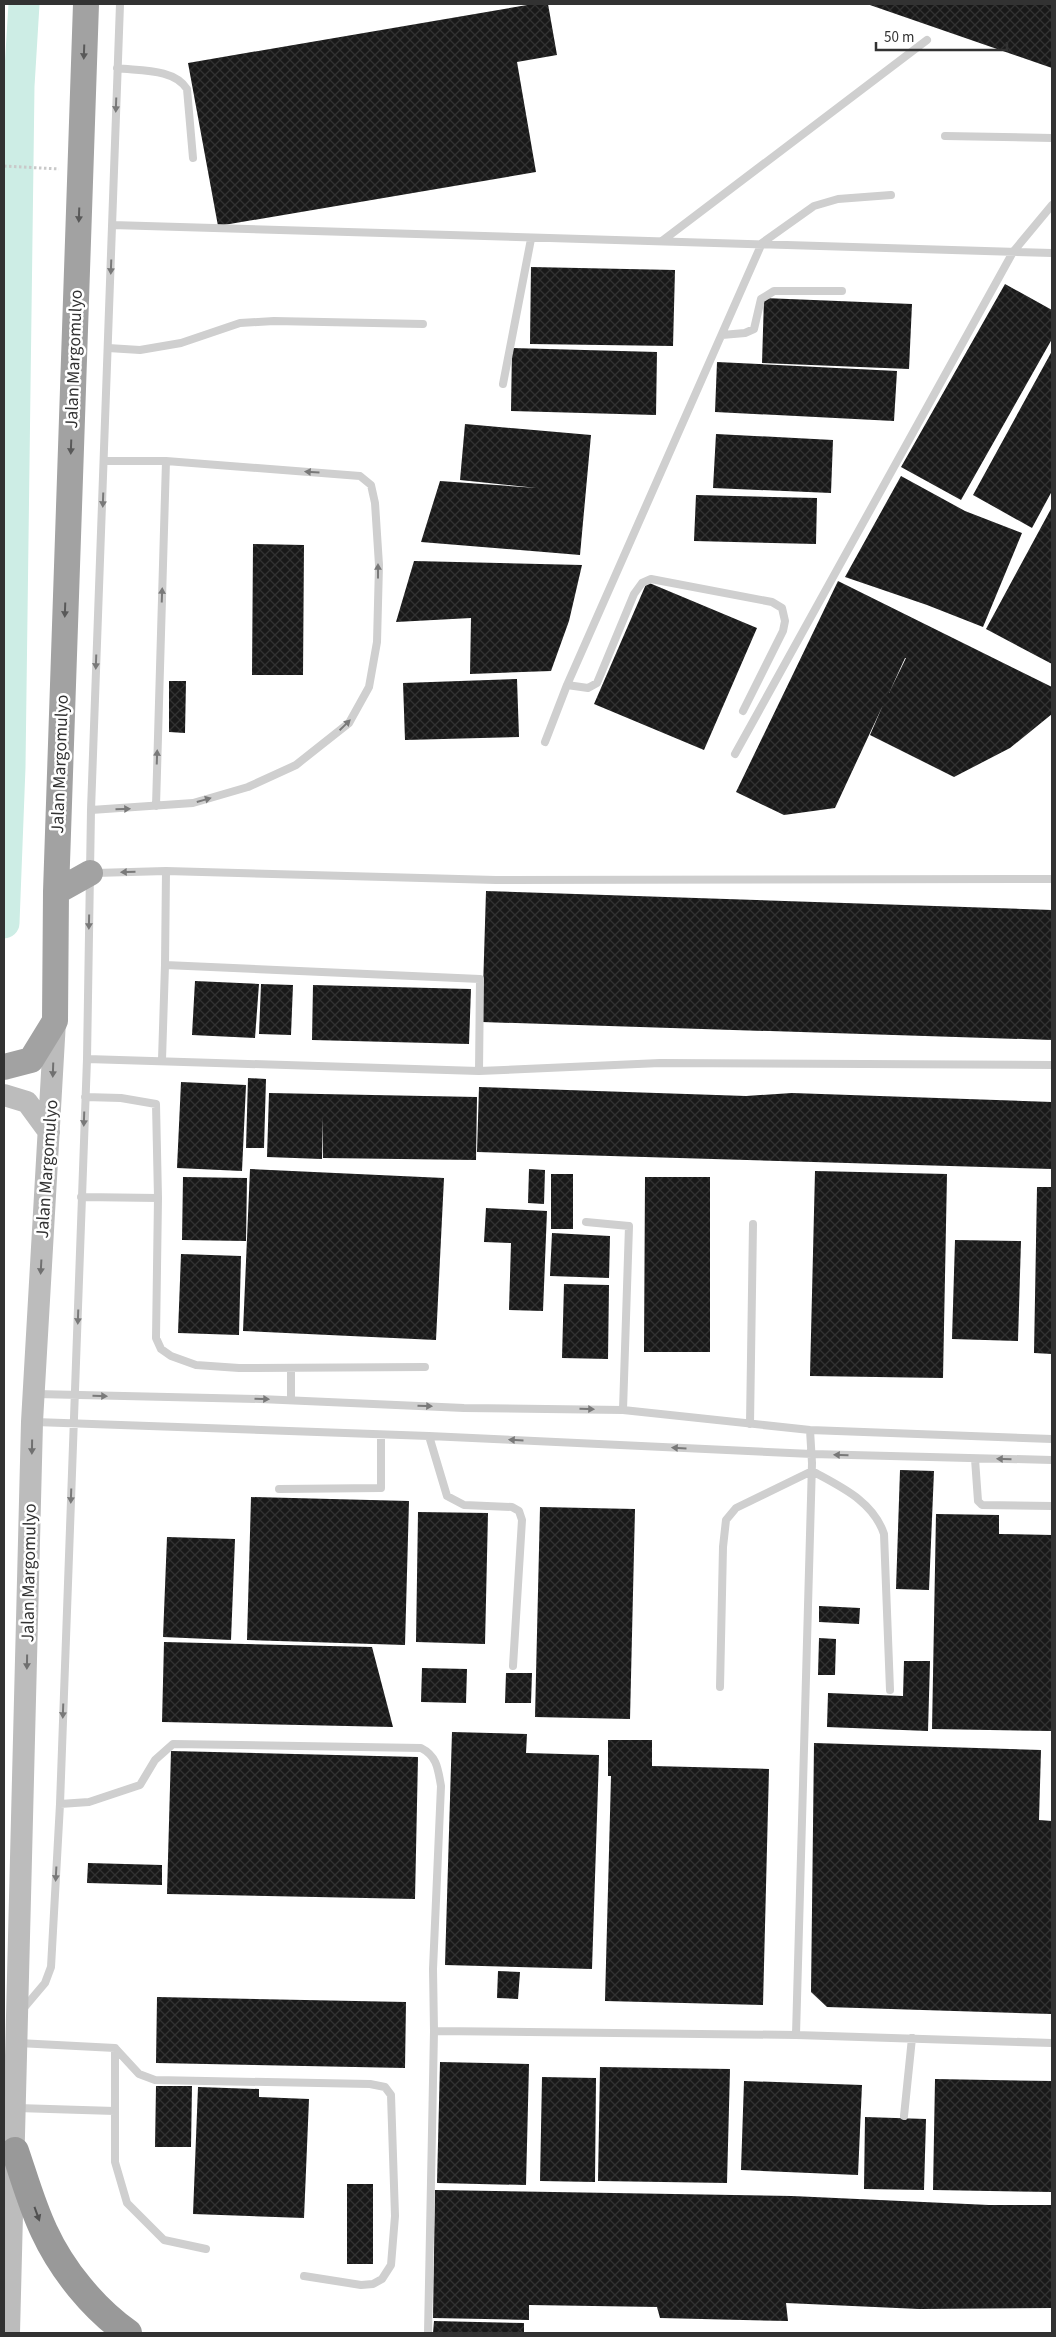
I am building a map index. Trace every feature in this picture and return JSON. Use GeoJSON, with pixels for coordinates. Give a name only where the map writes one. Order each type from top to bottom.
{"type":"FeatureCollection","features":[{"type":"Feature","properties":{"kind":"highway","name":"Jalan Margomulyo"},"geometry":{"type":"LineString","coordinates":[[55,1021],[56,892],[86,4]]}},
{"type":"Feature","properties":{"kind":"highway"},"geometry":{"type":"LineString","coordinates":[[56,892],[90,873]]}},
{"type":"Feature","properties":{"kind":"highway"},"geometry":{"type":"LineString","coordinates":[[4,1067],[31,1060],[55,1021]]}},
{"type":"Feature","properties":{"kind":"highway"},"geometry":{"type":"LineString","coordinates":[[15,2151],[44,2231],[83,2294],[113,2322],[128,2333]]}},
{"type":"Feature","properties":{"kind":"main road","name":"Jalan Margomulyo"},"geometry":{"type":"LineString","coordinates":[[9,2333],[18,2043],[32,1422],[55,1021]]}},
{"type":"Feature","properties":{"kind":"main road"},"geometry":{"type":"LineString","coordinates":[[4,1095],[27,1102],[49,1132]]}},
{"type":"Feature","properties":{"kind":"lane"},"geometry":{"type":"LineString","coordinates":[[18,2014],[45,1983],[51,1966],[60,1804],[76,1395],[87,1059],[91,810],[120,4]]}},
{"type":"Feature","properties":{"kind":"lane"},"geometry":{"type":"LineString","coordinates":[[662,240],[927,40]]}},
{"type":"Feature","properties":{"kind":"lane"},"geometry":{"type":"LineString","coordinates":[[117,68],[167,74],[182,81],[187,90],[193,158]]}},
{"type":"Feature","properties":{"kind":"lane"},"geometry":{"type":"LineString","coordinates":[[945,136],[1052,138]]}},
{"type":"Feature","properties":{"kind":"lane"},"geometry":{"type":"LineString","coordinates":[[545,742],[567,685],[762,243],[814,206],[838,199],[891,195]]}},
{"type":"Feature","properties":{"kind":"lane"},"geometry":{"type":"LineString","coordinates":[[735,754],[1013,252],[1052,205]]}},
{"type":"Feature","properties":{"kind":"lane"},"geometry":{"type":"LineString","coordinates":[[112,226],[662,240],[1052,253]]}},
{"type":"Feature","properties":{"kind":"lane"},"geometry":{"type":"LineString","coordinates":[[503,384],[531,238]]}},
{"type":"Feature","properties":{"kind":"lane"},"geometry":{"type":"LineString","coordinates":[[722,336],[745,333],[754,329],[761,299],[774,291],[842,291]]}},
{"type":"Feature","properties":{"kind":"lane"},"geometry":{"type":"LineString","coordinates":[[108,348],[140,350],[181,343],[240,323],[274,321],[423,324]]}},
{"type":"Feature","properties":{"kind":"lane"},"geometry":{"type":"LineString","coordinates":[[91,810],[193,803],[248,787],[296,765],[349,723],[369,687],[377,642],[379,565],[375,503],[371,485],[360,476],[166,461],[104,461]]}},
{"type":"Feature","properties":{"kind":"lane"},"geometry":{"type":"LineString","coordinates":[[156,806],[166,461]]}},
{"type":"Feature","properties":{"kind":"lane"},"geometry":{"type":"LineString","coordinates":[[567,685],[588,688],[597,683],[634,594],[642,583],[651,578],[772,602],[782,608],[785,620],[783,631],[743,711]]}},
{"type":"Feature","properties":{"kind":"lane"},"geometry":{"type":"LineString","coordinates":[[90,873],[166,871],[496,880],[1052,878]]}},
{"type":"Feature","properties":{"kind":"lane"},"geometry":{"type":"LineString","coordinates":[[162,1060],[166,871]]}},
{"type":"Feature","properties":{"kind":"lane"},"geometry":{"type":"LineString","coordinates":[[165,966],[480,978],[479,1070]]}},
{"type":"Feature","properties":{"kind":"lane"},"geometry":{"type":"LineString","coordinates":[[87,1059],[479,1070],[660,1063],[1052,1065]]}},
{"type":"Feature","properties":{"kind":"lane"},"geometry":{"type":"LineString","coordinates":[[85,1097],[120,1098],[156,1104],[158,1198],[156,1338],[161,1349],[170,1356],[196,1365],[291,1368],[425,1367]]}},
{"type":"Feature","properties":{"kind":"lane"},"geometry":{"type":"LineString","coordinates":[[81,1197],[158,1198]]}},
{"type":"Feature","properties":{"kind":"lane"},"geometry":{"type":"LineString","coordinates":[[586,1222],[629,1226],[623,1410]]}},
{"type":"Feature","properties":{"kind":"lane"},"geometry":{"type":"LineString","coordinates":[[750,1424],[753,1224]]}},
{"type":"Feature","properties":{"kind":"lane"},"geometry":{"type":"LineString","coordinates":[[291,1368],[291,1400]]}},
{"type":"Feature","properties":{"kind":"lane"},"geometry":{"type":"LineString","coordinates":[[34,1394],[291,1400],[464,1408],[623,1410],[810,1430],[1052,1439]]}},
{"type":"Feature","properties":{"kind":"lane"},"geometry":{"type":"LineString","coordinates":[[32,1422],[381,1436],[429,1436],[812,1454],[1052,1460]]}},
{"type":"Feature","properties":{"kind":"lane"},"geometry":{"type":"LineString","coordinates":[[796,2034],[812,1471],[810,1430]]}},
{"type":"Feature","properties":{"kind":"lane"},"geometry":{"type":"LineString","coordinates":[[279,1489],[381,1488],[381,1436]]}},
{"type":"Feature","properties":{"kind":"lane"},"geometry":{"type":"LineString","coordinates":[[429,1436],[447,1496],[464,1505],[512,1507],[519,1511],[522,1520],[513,1666]]}},
{"type":"Feature","properties":{"kind":"lane"},"geometry":{"type":"LineString","coordinates":[[975,1459],[978,1502],[982,1505],[1052,1506]]}},
{"type":"Feature","properties":{"kind":"lane"},"geometry":{"type":"LineString","coordinates":[[720,1687],[722,1547],[726,1520],[736,1508],[812,1471]]}},
{"type":"Feature","properties":{"kind":"lane"},"geometry":{"type":"LineString","coordinates":[[812,1471],[852,1493],[880,1521],[884,1534],[890,1690]]}},
{"type":"Feature","properties":{"kind":"lane"},"geometry":{"type":"LineString","coordinates":[[60,1804],[89,1802],[140,1785],[155,1760],[172,1744],[421,1748],[430,1752],[436,1762],[441,1786],[433,1969],[434,2031],[428,2333]]}},
{"type":"Feature","properties":{"kind":"lane"},"geometry":{"type":"LineString","coordinates":[[434,2031],[796,2034],[1052,2042]]}},
{"type":"Feature","properties":{"kind":"lane"},"geometry":{"type":"LineString","coordinates":[[904,2116],[912,2038]]}},
{"type":"Feature","properties":{"kind":"lane"},"geometry":{"type":"LineString","coordinates":[[18,2043],[115,2048],[139,2074],[155,2080],[370,2084],[385,2087],[391,2095],[395,2216],[391,2265],[382,2279],[373,2284],[361,2285],[304,2276]]}},
{"type":"Feature","properties":{"kind":"lane"},"geometry":{"type":"LineString","coordinates":[[115,2048],[115,2162],[128,2203],[164,2240],[206,2249]]}},
{"type":"Feature","properties":{"kind":"lane"},"geometry":{"type":"LineString","coordinates":[[16,2108],[115,2111]]}},
{"type":"Feature","properties":{"kind":"path"},"geometry":{"type":"LineString","coordinates":[[4,166],[45,168]]}},
{"type":"Feature","properties":{"kind":"building"},"geometry":{"type":"Polygon","coordinates":[[[533,4],[548,4],[557,55],[517,62],[536,172],[218,226],[188,63],[533,4]]]}},
{"type":"Feature","properties":{"kind":"building"},"geometry":{"type":"Polygon","coordinates":[[[867,4],[1052,4],[1052,68],[867,4]]]}},
{"type":"Feature","properties":{"kind":"building"},"geometry":{"type":"Polygon","coordinates":[[[531,267],[675,270],[673,346],[530,344],[531,267]]]}},
{"type":"Feature","properties":{"kind":"building"},"geometry":{"type":"Polygon","coordinates":[[[1005,284],[1052,310],[1052,339],[961,500],[901,467],[1005,284]]]}},
{"type":"Feature","properties":{"kind":"building"},"geometry":{"type":"Polygon","coordinates":[[[764,298],[912,304],[909,369],[762,363],[764,298]]]}},
{"type":"Feature","properties":{"kind":"building"},"geometry":{"type":"Polygon","coordinates":[[[512,348],[657,352],[656,415],[511,411],[512,348]]]}},
{"type":"Feature","properties":{"kind":"building"},"geometry":{"type":"Polygon","coordinates":[[[1052,351],[1052,491],[1032,528],[973,495],[1052,351]]]}},
{"type":"Feature","properties":{"kind":"building"},"geometry":{"type":"Polygon","coordinates":[[[717,362],[897,371],[894,421],[715,412],[717,362]]]}},
{"type":"Feature","properties":{"kind":"building"},"geometry":{"type":"Polygon","coordinates":[[[465,424],[591,435],[580,555],[421,542],[440,481],[537,488],[460,480],[465,424]]]}},
{"type":"Feature","properties":{"kind":"building"},"geometry":{"type":"Polygon","coordinates":[[[716,434],[833,440],[831,493],[713,488],[716,434]]]}},
{"type":"Feature","properties":{"kind":"building"},"geometry":{"type":"Polygon","coordinates":[[[901,476],[965,511],[1022,533],[983,627],[927,605],[845,577],[901,476]]]}},
{"type":"Feature","properties":{"kind":"building"},"geometry":{"type":"Polygon","coordinates":[[[696,495],[817,498],[816,544],[694,541],[696,495]]]}},
{"type":"Feature","properties":{"kind":"building"},"geometry":{"type":"Polygon","coordinates":[[[1052,507],[1052,664],[986,629],[1052,507]]]}},
{"type":"Feature","properties":{"kind":"building"},"geometry":{"type":"Polygon","coordinates":[[[253,544],[304,545],[303,675],[252,675],[253,544]]]}},
{"type":"Feature","properties":{"kind":"building"},"geometry":{"type":"Polygon","coordinates":[[[414,561],[582,565],[569,621],[551,671],[470,674],[471,618],[396,622],[414,561]]]}},
{"type":"Feature","properties":{"kind":"building"},"geometry":{"type":"Polygon","coordinates":[[[838,581],[1052,687],[1052,714],[1010,748],[954,777],[870,735],[883,705],[835,808],[784,815],[736,792],[838,581]],[[905,658],[889,693],[906,658],[905,658]]]}},
{"type":"Feature","properties":{"kind":"building"},"geometry":{"type":"Polygon","coordinates":[[[647,582],[757,628],[704,750],[594,704],[647,582]]]}},
{"type":"Feature","properties":{"kind":"building"},"geometry":{"type":"Polygon","coordinates":[[[517,679],[519,737],[405,740],[403,683],[517,679]]]}},
{"type":"Feature","properties":{"kind":"building"},"geometry":{"type":"Polygon","coordinates":[[[169,681],[186,681],[185,733],[169,732],[169,681]]]}},
{"type":"Feature","properties":{"kind":"building"},"geometry":{"type":"Polygon","coordinates":[[[486,891],[1052,910],[1052,1040],[482,1022],[486,891]]]}},
{"type":"Feature","properties":{"kind":"building"},"geometry":{"type":"Polygon","coordinates":[[[195,981],[259,984],[255,1038],[192,1035],[195,981]]]}},
{"type":"Feature","properties":{"kind":"building"},"geometry":{"type":"Polygon","coordinates":[[[261,984],[293,985],[291,1035],[259,1034],[261,984]]]}},
{"type":"Feature","properties":{"kind":"building"},"geometry":{"type":"Polygon","coordinates":[[[313,985],[471,989],[469,1044],[312,1040],[313,985]]]}},
{"type":"Feature","properties":{"kind":"building"},"geometry":{"type":"Polygon","coordinates":[[[248,1078],[266,1079],[264,1148],[246,1148],[248,1078]]]}},
{"type":"Feature","properties":{"kind":"building"},"geometry":{"type":"Polygon","coordinates":[[[181,1082],[246,1085],[242,1171],[177,1168],[181,1082]]]}},
{"type":"Feature","properties":{"kind":"building"},"geometry":{"type":"Polygon","coordinates":[[[479,1087],[746,1096],[792,1093],[1052,1102],[1052,1169],[477,1152],[479,1087]]]}},
{"type":"Feature","properties":{"kind":"building"},"geometry":{"type":"Polygon","coordinates":[[[269,1093],[477,1097],[476,1160],[323,1158],[323,1117],[322,1159],[267,1157],[269,1093]]]}},
{"type":"Feature","properties":{"kind":"building"},"geometry":{"type":"Polygon","coordinates":[[[250,1169],[444,1178],[436,1340],[243,1331],[250,1169]]]}},
{"type":"Feature","properties":{"kind":"building"},"geometry":{"type":"Polygon","coordinates":[[[529,1169],[545,1170],[544,1204],[528,1203],[529,1169]]]}},
{"type":"Feature","properties":{"kind":"building"},"geometry":{"type":"Polygon","coordinates":[[[815,1171],[947,1174],[943,1378],[810,1376],[815,1171]]]}},
{"type":"Feature","properties":{"kind":"building"},"geometry":{"type":"Polygon","coordinates":[[[551,1174],[573,1174],[573,1229],[551,1229],[551,1174]]]}},
{"type":"Feature","properties":{"kind":"building"},"geometry":{"type":"Polygon","coordinates":[[[183,1177],[247,1178],[246,1241],[182,1240],[183,1177]]]}},
{"type":"Feature","properties":{"kind":"building"},"geometry":{"type":"Polygon","coordinates":[[[645,1177],[710,1177],[710,1352],[644,1352],[645,1177]]]}},
{"type":"Feature","properties":{"kind":"building"},"geometry":{"type":"Polygon","coordinates":[[[1037,1187],[1052,1187],[1052,1354],[1034,1353],[1037,1187]]]}},
{"type":"Feature","properties":{"kind":"building"},"geometry":{"type":"Polygon","coordinates":[[[486,1208],[547,1211],[543,1311],[509,1310],[511,1243],[484,1242],[486,1208]]]}},
{"type":"Feature","properties":{"kind":"building"},"geometry":{"type":"Polygon","coordinates":[[[552,1233],[610,1236],[609,1278],[550,1276],[552,1233]]]}},
{"type":"Feature","properties":{"kind":"building"},"geometry":{"type":"Polygon","coordinates":[[[955,1240],[1021,1241],[1018,1341],[952,1339],[955,1240]]]}},
{"type":"Feature","properties":{"kind":"building"},"geometry":{"type":"Polygon","coordinates":[[[181,1254],[241,1256],[239,1335],[178,1333],[181,1254]]]}},
{"type":"Feature","properties":{"kind":"building"},"geometry":{"type":"Polygon","coordinates":[[[564,1284],[609,1285],[608,1359],[562,1358],[564,1284]]]}},
{"type":"Feature","properties":{"kind":"building"},"geometry":{"type":"Polygon","coordinates":[[[900,1470],[934,1471],[929,1590],[896,1589],[900,1470]]]}},
{"type":"Feature","properties":{"kind":"building"},"geometry":{"type":"Polygon","coordinates":[[[251,1497],[409,1501],[405,1645],[247,1640],[251,1497]]]}},
{"type":"Feature","properties":{"kind":"building"},"geometry":{"type":"Polygon","coordinates":[[[540,1507],[635,1509],[630,1719],[535,1717],[540,1507]]]}},
{"type":"Feature","properties":{"kind":"building"},"geometry":{"type":"Polygon","coordinates":[[[418,1512],[488,1513],[485,1644],[416,1642],[418,1512]]]}},
{"type":"Feature","properties":{"kind":"building"},"geometry":{"type":"Polygon","coordinates":[[[936,1514],[999,1515],[999,1534],[1052,1535],[1052,1731],[932,1729],[936,1514]]]}},
{"type":"Feature","properties":{"kind":"building"},"geometry":{"type":"Polygon","coordinates":[[[167,1537],[235,1539],[231,1640],[163,1637],[167,1537]]]}},
{"type":"Feature","properties":{"kind":"building"},"geometry":{"type":"Polygon","coordinates":[[[819,1606],[860,1608],[859,1624],[819,1622],[819,1606]]]}},
{"type":"Feature","properties":{"kind":"building"},"geometry":{"type":"Polygon","coordinates":[[[819,1638],[836,1639],[835,1675],[818,1675],[819,1638]]]}},
{"type":"Feature","properties":{"kind":"building"},"geometry":{"type":"Polygon","coordinates":[[[164,1642],[372,1647],[393,1727],[162,1722],[164,1642]]]}},
{"type":"Feature","properties":{"kind":"building"},"geometry":{"type":"Polygon","coordinates":[[[904,1661],[930,1661],[928,1731],[827,1727],[828,1693],[903,1696],[904,1661]]]}},
{"type":"Feature","properties":{"kind":"building"},"geometry":{"type":"Polygon","coordinates":[[[422,1668],[467,1669],[466,1703],[421,1702],[422,1668]]]}},
{"type":"Feature","properties":{"kind":"building"},"geometry":{"type":"Polygon","coordinates":[[[506,1673],[532,1673],[531,1703],[505,1703],[506,1673]]]}},
{"type":"Feature","properties":{"kind":"building"},"geometry":{"type":"Polygon","coordinates":[[[452,1732],[527,1734],[526,1753],[599,1755],[592,1969],[445,1965],[452,1732]]]}},
{"type":"Feature","properties":{"kind":"building"},"geometry":{"type":"Polygon","coordinates":[[[608,1740],[652,1740],[652,1766],[769,1769],[763,2005],[605,2001],[611,1776],[608,1776],[608,1740]]]}},
{"type":"Feature","properties":{"kind":"building"},"geometry":{"type":"Polygon","coordinates":[[[814,1743],[1041,1750],[1039,1820],[1052,1821],[1052,2014],[827,2007],[811,1992],[814,1743]]]}},
{"type":"Feature","properties":{"kind":"building"},"geometry":{"type":"Polygon","coordinates":[[[171,1751],[418,1757],[415,1899],[167,1894],[171,1751]]]}},
{"type":"Feature","properties":{"kind":"building"},"geometry":{"type":"Polygon","coordinates":[[[88,1863],[162,1865],[162,1885],[87,1883],[88,1863]]]}},
{"type":"Feature","properties":{"kind":"building"},"geometry":{"type":"Polygon","coordinates":[[[498,1971],[520,1972],[518,1999],[497,1998],[498,1971]]]}},
{"type":"Feature","properties":{"kind":"building"},"geometry":{"type":"Polygon","coordinates":[[[157,1997],[406,2002],[405,2068],[156,2063],[157,1997]]]}},
{"type":"Feature","properties":{"kind":"building"},"geometry":{"type":"Polygon","coordinates":[[[440,2062],[529,2064],[526,2185],[437,2183],[440,2062]]]}},
{"type":"Feature","properties":{"kind":"building"},"geometry":{"type":"Polygon","coordinates":[[[600,2067],[730,2069],[727,2183],[598,2181],[600,2067]]]}},
{"type":"Feature","properties":{"kind":"building"},"geometry":{"type":"Polygon","coordinates":[[[542,2077],[596,2078],[595,2182],[540,2181],[542,2077]]]}},
{"type":"Feature","properties":{"kind":"building"},"geometry":{"type":"Polygon","coordinates":[[[935,2079],[1052,2081],[1052,2192],[933,2190],[935,2079]]]}},
{"type":"Feature","properties":{"kind":"building"},"geometry":{"type":"Polygon","coordinates":[[[744,2081],[862,2085],[858,2175],[741,2170],[744,2081]]]}},
{"type":"Feature","properties":{"kind":"building"},"geometry":{"type":"Polygon","coordinates":[[[156,2086],[192,2086],[191,2147],[155,2147],[156,2086]]]}},
{"type":"Feature","properties":{"kind":"building"},"geometry":{"type":"Polygon","coordinates":[[[198,2087],[259,2089],[259,2097],[309,2099],[304,2218],[193,2214],[198,2087]]]}},
{"type":"Feature","properties":{"kind":"building"},"geometry":{"type":"Polygon","coordinates":[[[865,2117],[926,2119],[924,2190],[864,2189],[865,2117]]]}},
{"type":"Feature","properties":{"kind":"building"},"geometry":{"type":"Polygon","coordinates":[[[347,2184],[373,2184],[373,2264],[347,2264],[347,2184]]]}},
{"type":"Feature","properties":{"kind":"building"},"geometry":{"type":"Polygon","coordinates":[[[435,2190],[792,2196],[989,2205],[1052,2205],[1052,2308],[919,2309],[786,2303],[788,2321],[660,2318],[657,2307],[529,2305],[529,2320],[433,2318],[435,2190]]]}},
{"type":"Feature","properties":{"kind":"building"},"geometry":{"type":"Polygon","coordinates":[[[434,2321],[524,2323],[524,2333],[433,2333],[434,2321]]]}},
{"type":"Feature","properties":{"kind":"waterway"},"geometry":{"type":"LineString","coordinates":[[4,923],[10,767],[19,86],[24,4]]}}]}
